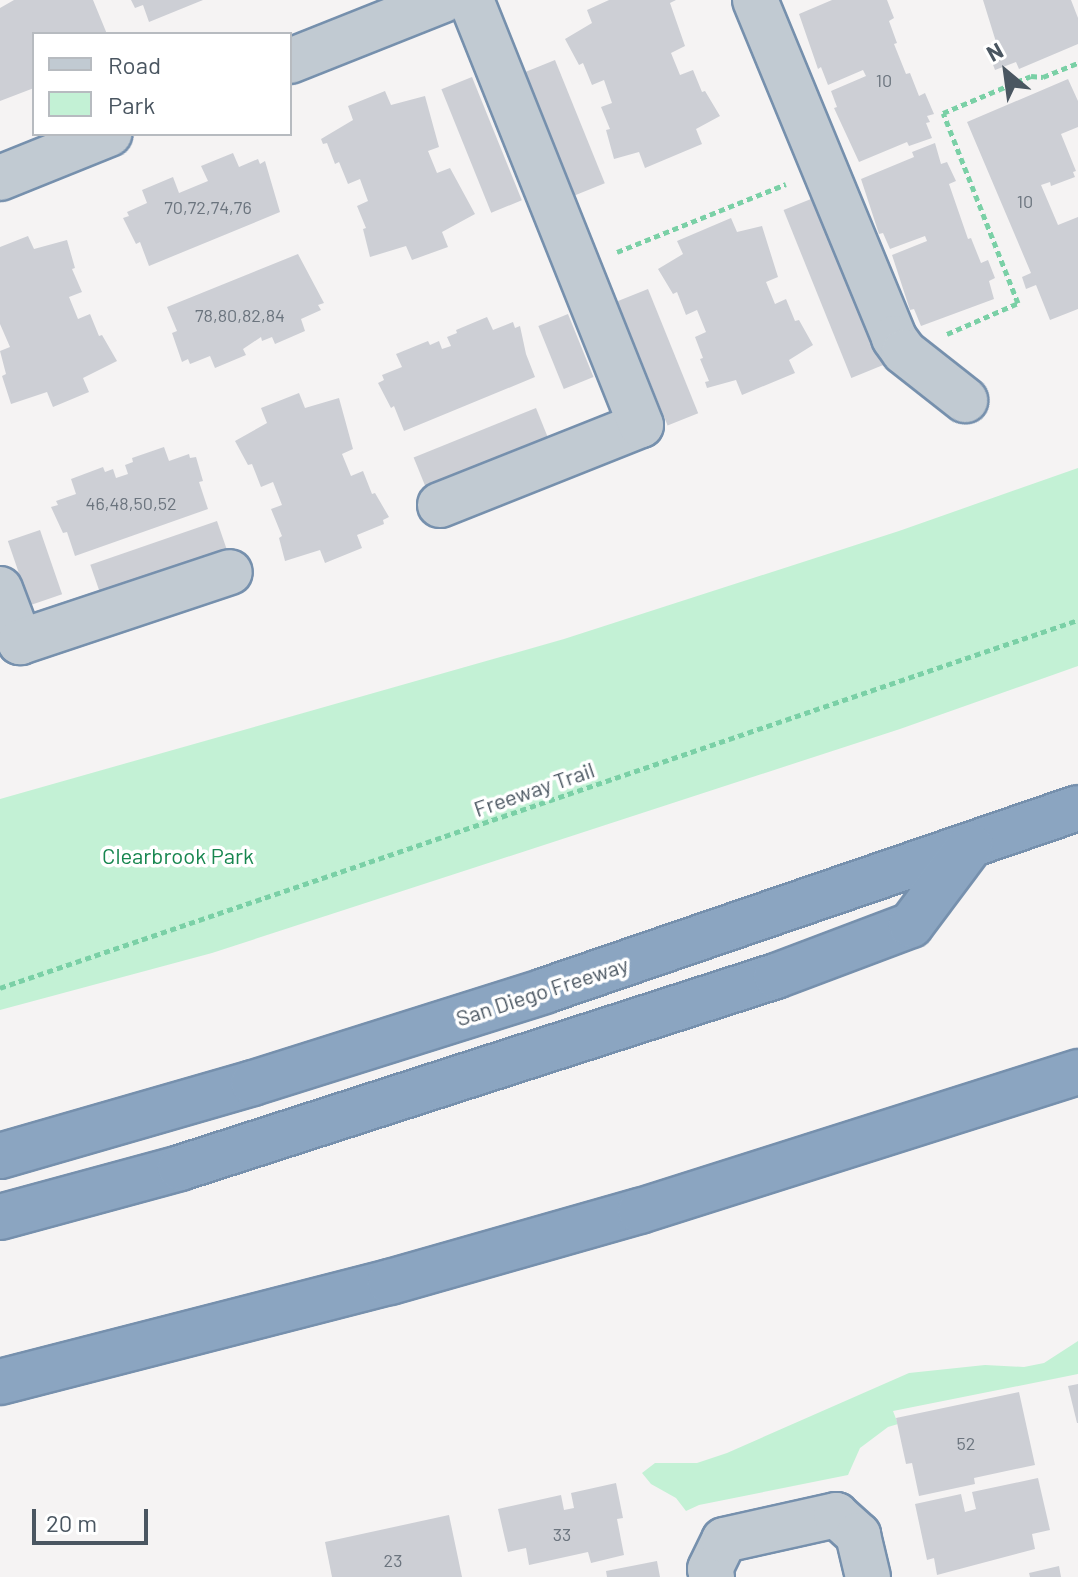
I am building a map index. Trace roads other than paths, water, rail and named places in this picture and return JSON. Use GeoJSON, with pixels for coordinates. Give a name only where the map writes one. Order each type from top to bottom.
{"type":"FeatureCollection","features":[{"type":"Feature","properties":{"kind":"highway","name":"San Diego Freeway"},"geometry":{"type":"LineString","coordinates":[[0,1156],[253,1083],[530,996],[1078,808]]}},
{"type":"Feature","properties":{"kind":"highway"},"geometry":{"type":"LineString","coordinates":[[0,1217],[180,1168],[761,981],[898,930],[911,925],[970,846]]}},
{"type":"Feature","properties":{"kind":"highway"},"geometry":{"type":"LineString","coordinates":[[0,1382],[390,1282],[640,1211],[1078,1072]]}},
{"type":"Feature","properties":{"kind":"street"},"geometry":{"type":"LineString","coordinates":[[292,60],[443,0]]}},
{"type":"Feature","properties":{"kind":"street"},"geometry":{"type":"LineString","coordinates":[[440,505],[641,425],[471,0]]}},
{"type":"Feature","properties":{"kind":"street"},"geometry":{"type":"LineString","coordinates":[[755,0],[894,338],[904,352],[965,400]]}},
{"type":"Feature","properties":{"kind":"street"},"geometry":{"type":"LineString","coordinates":[[0,178],[104,136]]}},
{"type":"Feature","properties":{"kind":"street"},"geometry":{"type":"LineString","coordinates":[[0,589],[20,642],[230,572]]}},
{"type":"Feature","properties":{"kind":"street"},"geometry":{"type":"LineString","coordinates":[[712,1577],[710,1569],[724,1540],[836,1515],[858,1535],[868,1577]]}},
{"type":"Feature","properties":{"kind":"park label","name":"Clearbrook Park"},"geometry":{"type":"Point","coordinates":[178,856]}}]}
